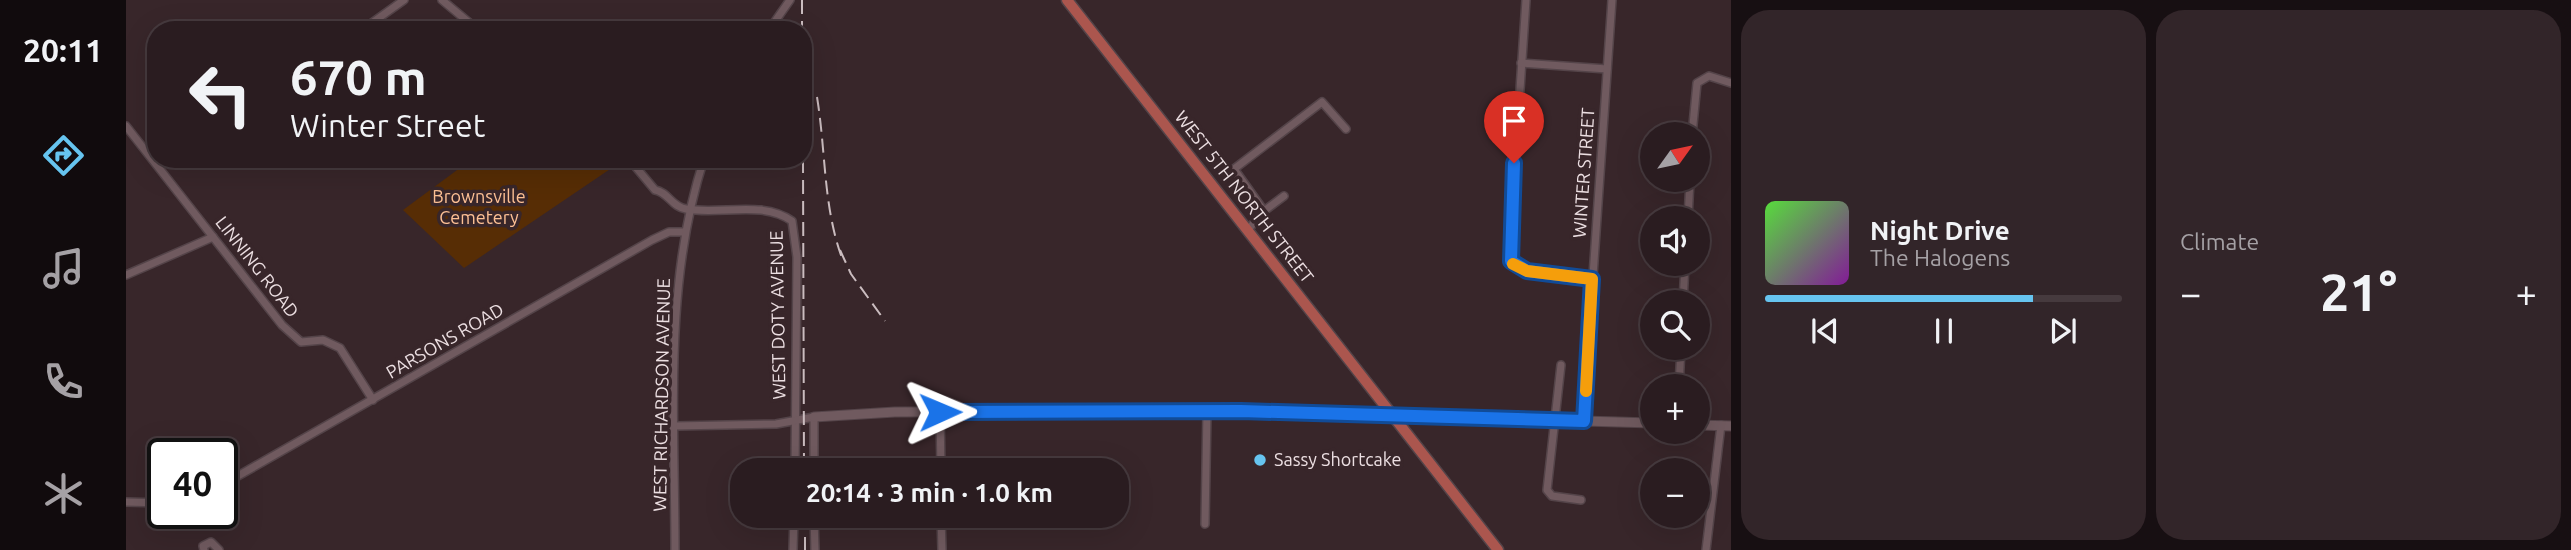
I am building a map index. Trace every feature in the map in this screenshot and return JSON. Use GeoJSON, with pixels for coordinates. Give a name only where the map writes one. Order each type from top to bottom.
{"type":"FeatureCollection","features":[{"type":"Feature","properties":{"kind":"main road","name":"WEST 5TH NORTH STREET"},"geometry":{"type":"LineString","coordinates":[[1067,0],[1395,415],[1498,550]]}},
{"type":"Feature","properties":{"kind":"street"},"geometry":{"type":"LineString","coordinates":[[375,21],[404,0]]}},
{"type":"Feature","properties":{"kind":"street"},"geometry":{"type":"LineString","coordinates":[[442,0],[467,21]]}},
{"type":"Feature","properties":{"kind":"street"},"geometry":{"type":"LineString","coordinates":[[775,21],[790,0]]}},
{"type":"Feature","properties":{"kind":"street"},"geometry":{"type":"LineString","coordinates":[[1526,0],[1509,247],[1511,261],[1527,271],[1592,279]]}},
{"type":"Feature","properties":{"kind":"street","name":"WINTER STREET"},"geometry":{"type":"LineString","coordinates":[[1584,421],[1612,0]]}},
{"type":"Feature","properties":{"kind":"street"},"geometry":{"type":"LineString","coordinates":[[1521,63],[1607,69]]}},
{"type":"Feature","properties":{"kind":"street"},"geometry":{"type":"LineString","coordinates":[[1693,122],[1697,83],[1709,76],[1731,83]]}},
{"type":"Feature","properties":{"kind":"street"},"geometry":{"type":"LineString","coordinates":[[1264,211],[1234,169],[1322,102],[1346,129]]}},
{"type":"Feature","properties":{"kind":"street","name":"LINNING ROAD"},"geometry":{"type":"LineString","coordinates":[[126,126],[147,153]]}},
{"type":"Feature","properties":{"kind":"street","name":"LINNING ROAD"},"geometry":{"type":"LineString","coordinates":[[159,168],[296,340],[305,343],[323,340],[345,354],[373,400]]}},
{"type":"Feature","properties":{"kind":"street"},"geometry":{"type":"LineString","coordinates":[[637,168],[655,190],[661,191],[675,205],[691,210]]}},
{"type":"Feature","properties":{"kind":"street","name":"WEST RICHARDSON AVENUE"},"geometry":{"type":"LineString","coordinates":[[675,550],[676,310],[685,232],[702,168]]}},
{"type":"Feature","properties":{"kind":"street"},"geometry":{"type":"LineString","coordinates":[[1247,230],[1264,211],[1284,196]]}},
{"type":"Feature","properties":{"kind":"street","name":"WEST DOTY AVENUE"},"geometry":{"type":"LineString","coordinates":[[691,210],[778,211],[792,221],[797,257],[795,458]]}},
{"type":"Feature","properties":{"kind":"street","name":"PARSONS ROAD"},"geometry":{"type":"LineString","coordinates":[[238,476],[652,240],[669,232],[685,232]]}},
{"type":"Feature","properties":{"kind":"street"},"geometry":{"type":"LineString","coordinates":[[126,275],[213,237]]}},
{"type":"Feature","properties":{"kind":"street"},"geometry":{"type":"LineString","coordinates":[[1560,365],[1547,490],[1552,496],[1581,500]]}},
{"type":"Feature","properties":{"kind":"street"},"geometry":{"type":"LineString","coordinates":[[675,426],[940,412],[1207,411],[1640,423]]}},
{"type":"Feature","properties":{"kind":"street"},"geometry":{"type":"LineString","coordinates":[[1206,524],[1207,411]]}},
{"type":"Feature","properties":{"kind":"street"},"geometry":{"type":"LineString","coordinates":[[940,412],[941,458]]}},
{"type":"Feature","properties":{"kind":"street"},"geometry":{"type":"LineString","coordinates":[[814,417],[814,458]]}},
{"type":"Feature","properties":{"kind":"street"},"geometry":{"type":"LineString","coordinates":[[1706,550],[1726,426]]}},
{"type":"Feature","properties":{"kind":"street"},"geometry":{"type":"LineString","coordinates":[[126,502],[147,503]]}},
{"type":"Feature","properties":{"kind":"street"},"geometry":{"type":"LineString","coordinates":[[793,550],[794,528]]}},
{"type":"Feature","properties":{"kind":"street"},"geometry":{"type":"LineString","coordinates":[[814,528],[815,550]]}},
{"type":"Feature","properties":{"kind":"street"},"geometry":{"type":"LineString","coordinates":[[941,528],[942,550]]}},
{"type":"Feature","properties":{"kind":"street"},"geometry":{"type":"LineString","coordinates":[[204,550],[203,546],[211,542],[219,550]]}},
{"type":"Feature","properties":{"kind":"green space","name":"Brownsville Cemetery"},"geometry":{"type":"Polygon","coordinates":[[[460,168],[612,168],[464,268],[403,210],[460,168]]]}},
{"type":"Feature","properties":{"kind":"railway"},"geometry":{"type":"LineString","coordinates":[[802,0],[802,21]]}},
{"type":"Feature","properties":{"kind":"railway"},"geometry":{"type":"LineString","coordinates":[[817,97],[831,219],[842,258]]}},
{"type":"Feature","properties":{"kind":"railway"},"geometry":{"type":"LineString","coordinates":[[803,168],[804,458]]}},
{"type":"Feature","properties":{"kind":"railway"},"geometry":{"type":"LineString","coordinates":[[840,250],[851,274],[885,321]]}},
{"type":"Feature","properties":{"kind":"railway"},"geometry":{"type":"LineString","coordinates":[[805,528],[805,550]]}},
{"type":"Feature","properties":{"kind":"slow traffic"},"geometry":{"type":"LineString","coordinates":[[1513,264],[1527,271],[1592,279],[1586,391]]}},
{"type":"Feature","properties":{"kind":"place","name":"Sassy Shortcake"},"geometry":{"type":"Point","coordinates":[1260,460]}},
{"type":"Feature","properties":{"kind":"route"},"geometry":{"type":"LineString","coordinates":[[940,412],[1241,411],[1584,421],[1592,279],[1527,271],[1511,261],[1509,247],[1514,163]]}}]}
